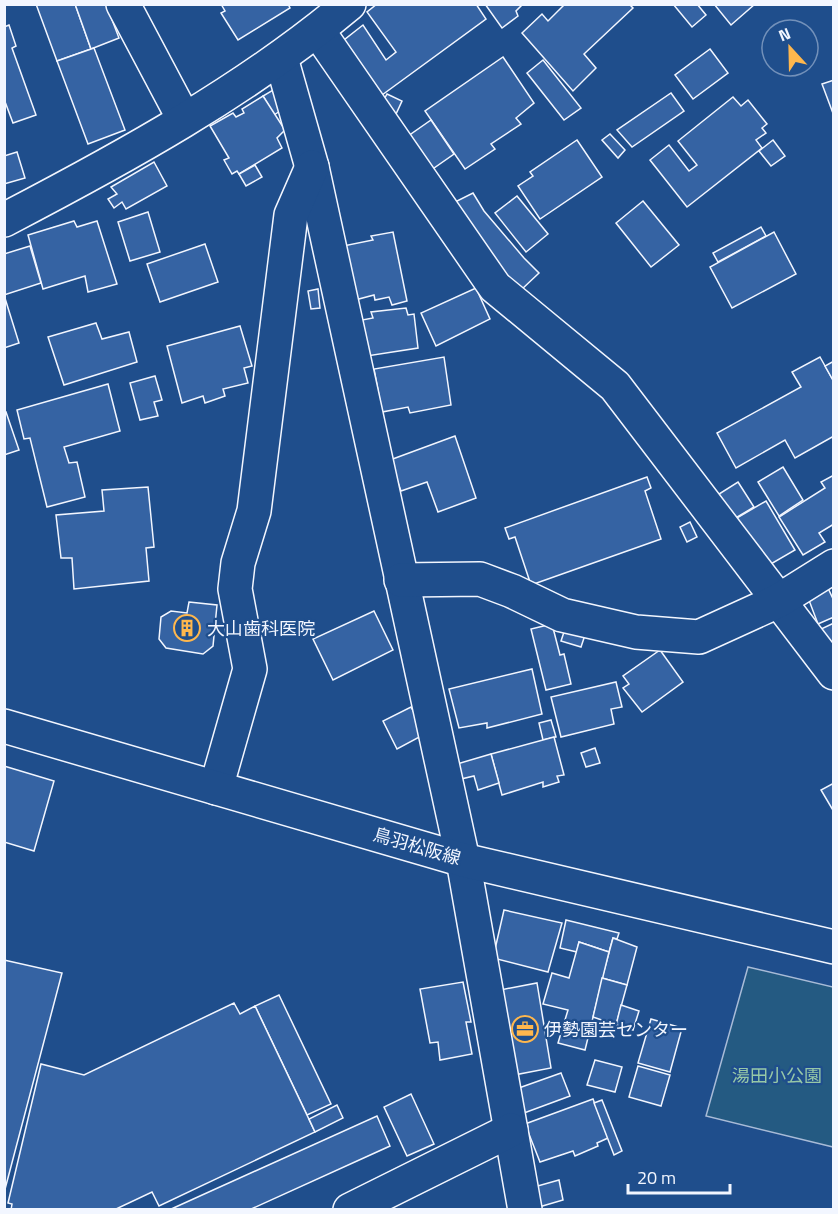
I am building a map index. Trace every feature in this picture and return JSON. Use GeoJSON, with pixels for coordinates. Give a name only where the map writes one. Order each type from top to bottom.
{"type":"FeatureCollection","features":[{"type":"Feature","properties":{"kind":"street"},"geometry":{"type":"LineString","coordinates":[[123,4],[184,119]]}},
{"type":"Feature","properties":{"kind":"street"},"geometry":{"type":"LineString","coordinates":[[4,220],[80,180],[184,119],[281,58],[318,31],[349,4]]}},
{"type":"Feature","properties":{"kind":"street"},"geometry":{"type":"LineString","coordinates":[[318,31],[495,287],[615,386],[834,673]]}},
{"type":"Feature","properties":{"kind":"street"},"geometry":{"type":"LineString","coordinates":[[281,58],[312,167],[463,860],[525,1209]]}},
{"type":"Feature","properties":{"kind":"street"},"geometry":{"type":"LineString","coordinates":[[216,788],[250,669],[235,590],[238,564],[254,511],[291,215],[312,167]]}},
{"type":"Feature","properties":{"kind":"street"},"geometry":{"type":"LineString","coordinates":[[401,580],[480,579],[512,591],[562,615],[636,632],[699,638],[778,602],[834,566]]}},
{"type":"Feature","properties":{"kind":"street","name":"鳥羽松阪線"},"geometry":{"type":"LineString","coordinates":[[4,726],[463,860],[834,947]]}},
{"type":"Feature","properties":{"kind":"street"},"geometry":{"type":"LineString","coordinates":[[350,1209],[511,1130]]}},
{"type":"Feature","properties":{"kind":"green space","name":"湯田小公園"},"geometry":{"type":"Polygon","coordinates":[[[748,967],[833,987],[833,1147],[706,1116],[748,967]]]}},
{"type":"Feature","properties":{"kind":"building"},"geometry":{"type":"Polygon","coordinates":[[[36,4],[75,4],[91,49],[57,61],[36,4]]]}},
{"type":"Feature","properties":{"kind":"building"},"geometry":{"type":"Polygon","coordinates":[[[75,4],[106,4],[119,38],[91,49],[75,4]]]}},
{"type":"Feature","properties":{"kind":"building"},"geometry":{"type":"Polygon","coordinates":[[[221,4],[288,4],[290,8],[238,40],[221,13],[225,11],[221,4]]]}},
{"type":"Feature","properties":{"kind":"building"},"geometry":{"type":"Polygon","coordinates":[[[377,4],[476,4],[486,19],[382,95],[344,40],[363,25],[386,60],[396,52],[367,12],[377,4]]]}},
{"type":"Feature","properties":{"kind":"building"},"geometry":{"type":"Polygon","coordinates":[[[485,4],[523,4],[516,11],[518,16],[502,28],[485,4]]]}},
{"type":"Feature","properties":{"kind":"building"},"geometry":{"type":"Polygon","coordinates":[[[565,4],[629,4],[633,8],[584,54],[596,68],[573,91],[522,33],[542,14],[548,21],[565,4]]]}},
{"type":"Feature","properties":{"kind":"building"},"geometry":{"type":"Polygon","coordinates":[[[673,4],[697,4],[706,15],[692,27],[673,4]]]}},
{"type":"Feature","properties":{"kind":"building"},"geometry":{"type":"Polygon","coordinates":[[[714,4],[755,4],[731,25],[714,4]]]}},
{"type":"Feature","properties":{"kind":"building"},"geometry":{"type":"Polygon","coordinates":[[[9,25],[16,46],[12,48],[36,115],[13,123],[4,99],[4,27],[9,25]]]}},
{"type":"Feature","properties":{"kind":"building"},"geometry":{"type":"Polygon","coordinates":[[[94,48],[125,130],[88,144],[57,61],[94,48]]]}},
{"type":"Feature","properties":{"kind":"building"},"geometry":{"type":"Polygon","coordinates":[[[710,49],[728,73],[693,99],[675,75],[710,49]]]}},
{"type":"Feature","properties":{"kind":"building"},"geometry":{"type":"Polygon","coordinates":[[[503,57],[534,103],[516,118],[521,124],[491,144],[495,149],[465,169],[425,111],[503,57]]]}},
{"type":"Feature","properties":{"kind":"building"},"geometry":{"type":"Polygon","coordinates":[[[543,60],[581,108],[564,120],[527,73],[543,60]]]}},
{"type":"Feature","properties":{"kind":"building"},"geometry":{"type":"Polygon","coordinates":[[[834,80],[834,116],[822,84],[834,80]]]}},
{"type":"Feature","properties":{"kind":"building"},"geometry":{"type":"Polygon","coordinates":[[[273,90],[280,111],[274,115],[263,96],[273,90]]]}},
{"type":"Feature","properties":{"kind":"building"},"geometry":{"type":"Polygon","coordinates":[[[671,93],[684,111],[632,147],[617,130],[671,93]]]}},
{"type":"Feature","properties":{"kind":"building"},"geometry":{"type":"Polygon","coordinates":[[[387,94],[402,101],[396,114],[380,107],[387,94]]]}},
{"type":"Feature","properties":{"kind":"building"},"geometry":{"type":"Polygon","coordinates":[[[263,96],[285,130],[277,138],[282,148],[239,174],[237,171],[232,174],[224,160],[229,158],[210,126],[233,113],[236,117],[244,113],[242,109],[263,96]]]}},
{"type":"Feature","properties":{"kind":"building"},"geometry":{"type":"Polygon","coordinates":[[[733,97],[741,106],[748,100],[767,124],[762,128],[766,133],[756,140],[762,148],[687,207],[650,160],[669,145],[689,171],[697,165],[678,141],[733,97]]]}},
{"type":"Feature","properties":{"kind":"building"},"geometry":{"type":"Polygon","coordinates":[[[431,120],[454,154],[424,175],[401,141],[431,120]]]}},
{"type":"Feature","properties":{"kind":"building"},"geometry":{"type":"Polygon","coordinates":[[[610,134],[625,150],[618,158],[602,140],[610,134]]]}},
{"type":"Feature","properties":{"kind":"building"},"geometry":{"type":"Polygon","coordinates":[[[577,140],[602,177],[540,219],[518,186],[533,176],[530,172],[577,140]]]}},
{"type":"Feature","properties":{"kind":"building"},"geometry":{"type":"Polygon","coordinates":[[[773,140],[785,156],[771,166],[759,151],[773,140]]]}},
{"type":"Feature","properties":{"kind":"building"},"geometry":{"type":"Polygon","coordinates":[[[17,152],[25,178],[4,184],[4,156],[17,152]]]}},
{"type":"Feature","properties":{"kind":"building"},"geometry":{"type":"Polygon","coordinates":[[[154,162],[167,186],[126,209],[122,202],[114,208],[108,199],[117,194],[111,187],[154,162]]]}},
{"type":"Feature","properties":{"kind":"building"},"geometry":{"type":"Polygon","coordinates":[[[255,165],[262,177],[246,186],[239,174],[255,165]]]}},
{"type":"Feature","properties":{"kind":"building"},"geometry":{"type":"Polygon","coordinates":[[[473,193],[484,211],[539,273],[521,290],[486,256],[449,205],[473,193]]]}},
{"type":"Feature","properties":{"kind":"building"},"geometry":{"type":"Polygon","coordinates":[[[517,196],[548,234],[526,252],[495,213],[517,196]]]}},
{"type":"Feature","properties":{"kind":"building"},"geometry":{"type":"Polygon","coordinates":[[[643,201],[679,245],[651,267],[616,223],[643,201]]]}},
{"type":"Feature","properties":{"kind":"building"},"geometry":{"type":"Polygon","coordinates":[[[148,212],[160,252],[130,261],[118,222],[148,212]]]}},
{"type":"Feature","properties":{"kind":"building"},"geometry":{"type":"Polygon","coordinates":[[[74,221],[77,227],[97,221],[117,284],[88,292],[85,276],[43,289],[28,235],[74,221]]]}},
{"type":"Feature","properties":{"kind":"building"},"geometry":{"type":"Polygon","coordinates":[[[761,227],[766,236],[718,262],[713,253],[761,227]]]}},
{"type":"Feature","properties":{"kind":"building"},"geometry":{"type":"Polygon","coordinates":[[[393,232],[407,301],[392,305],[389,297],[375,300],[374,295],[355,300],[343,246],[373,240],[371,236],[393,232]]]}},
{"type":"Feature","properties":{"kind":"building"},"geometry":{"type":"Polygon","coordinates":[[[774,232],[796,274],[732,308],[710,267],[774,232]]]}},
{"type":"Feature","properties":{"kind":"building"},"geometry":{"type":"Polygon","coordinates":[[[205,244],[218,282],[160,302],[147,264],[205,244]]]}},
{"type":"Feature","properties":{"kind":"building"},"geometry":{"type":"Polygon","coordinates":[[[30,246],[41,283],[4,295],[4,254],[30,246]]]}},
{"type":"Feature","properties":{"kind":"building"},"geometry":{"type":"Polygon","coordinates":[[[476,288],[490,319],[436,346],[421,313],[476,288]]]}},
{"type":"Feature","properties":{"kind":"building"},"geometry":{"type":"Polygon","coordinates":[[[318,289],[320,308],[311,309],[308,291],[318,289]]]}},
{"type":"Feature","properties":{"kind":"building"},"geometry":{"type":"Polygon","coordinates":[[[4,295],[19,343],[4,348],[4,295]]]}},
{"type":"Feature","properties":{"kind":"building"},"geometry":{"type":"Polygon","coordinates":[[[406,308],[408,315],[414,314],[418,348],[367,356],[362,320],[373,318],[371,312],[406,308]]]}},
{"type":"Feature","properties":{"kind":"building"},"geometry":{"type":"Polygon","coordinates":[[[96,323],[102,339],[129,332],[137,362],[64,385],[48,337],[96,323]]]}},
{"type":"Feature","properties":{"kind":"building"},"geometry":{"type":"Polygon","coordinates":[[[240,326],[252,366],[244,368],[248,383],[223,389],[225,396],[205,403],[203,396],[182,403],[167,346],[240,326]]]}},
{"type":"Feature","properties":{"kind":"building"},"geometry":{"type":"Polygon","coordinates":[[[444,357],[451,405],[410,413],[408,407],[382,412],[374,369],[444,357]]]}},
{"type":"Feature","properties":{"kind":"building"},"geometry":{"type":"Polygon","coordinates":[[[820,357],[834,382],[834,436],[795,458],[785,440],[736,468],[717,433],[801,387],[792,372],[820,357]]]}},
{"type":"Feature","properties":{"kind":"building"},"geometry":{"type":"Polygon","coordinates":[[[834,361],[834,382],[825,366],[834,361]]]}},
{"type":"Feature","properties":{"kind":"building"},"geometry":{"type":"Polygon","coordinates":[[[155,376],[162,400],[154,402],[158,416],[140,420],[130,383],[155,376]]]}},
{"type":"Feature","properties":{"kind":"building"},"geometry":{"type":"Polygon","coordinates":[[[108,384],[120,431],[64,447],[69,463],[77,462],[85,497],[47,507],[30,438],[24,439],[17,410],[108,384]]]}},
{"type":"Feature","properties":{"kind":"building"},"geometry":{"type":"Polygon","coordinates":[[[6,412],[19,450],[4,455],[4,413],[6,412]]]}},
{"type":"Feature","properties":{"kind":"building"},"geometry":{"type":"Polygon","coordinates":[[[455,436],[476,498],[438,512],[427,482],[401,491],[390,460],[455,436]]]}},
{"type":"Feature","properties":{"kind":"building"},"geometry":{"type":"Polygon","coordinates":[[[783,467],[803,500],[779,516],[758,482],[783,467]]]}},
{"type":"Feature","properties":{"kind":"building"},"geometry":{"type":"Polygon","coordinates":[[[834,475],[834,524],[819,533],[825,542],[803,555],[779,517],[825,488],[821,482],[834,475]]]}},
{"type":"Feature","properties":{"kind":"building"},"geometry":{"type":"Polygon","coordinates":[[[647,477],[651,488],[645,491],[661,539],[531,585],[515,537],[509,539],[505,528],[647,477]]]}},
{"type":"Feature","properties":{"kind":"building"},"geometry":{"type":"Polygon","coordinates":[[[738,482],[754,507],[734,519],[719,494],[738,482]]]}},
{"type":"Feature","properties":{"kind":"building"},"geometry":{"type":"Polygon","coordinates":[[[148,487],[154,547],[146,548],[149,581],[74,589],[72,558],[61,558],[56,515],[104,511],[102,490],[148,487]]]}},
{"type":"Feature","properties":{"kind":"building"},"geometry":{"type":"Polygon","coordinates":[[[766,501],[795,550],[764,568],[735,519],[766,501]]]}},
{"type":"Feature","properties":{"kind":"building"},"geometry":{"type":"Polygon","coordinates":[[[690,522],[697,537],[687,542],[680,527],[690,522]]]}},
{"type":"Feature","properties":{"kind":"building"},"geometry":{"type":"Polygon","coordinates":[[[827,586],[834,601],[834,617],[818,624],[807,595],[827,586]]]}},
{"type":"Feature","properties":{"kind":"building","name":"大山歯科医院"},"geometry":{"type":"Polygon","coordinates":[[[189,602],[217,605],[213,646],[203,654],[166,648],[159,639],[161,617],[171,611],[187,613],[189,602]]]}},
{"type":"Feature","properties":{"kind":"building"},"geometry":{"type":"Polygon","coordinates":[[[374,611],[393,650],[333,680],[313,639],[374,611]]]}},
{"type":"Feature","properties":{"kind":"building"},"geometry":{"type":"Polygon","coordinates":[[[834,623],[834,655],[821,629],[834,623]]]}},
{"type":"Feature","properties":{"kind":"building"},"geometry":{"type":"Polygon","coordinates":[[[552,624],[560,655],[564,654],[571,684],[546,690],[531,629],[552,624]]]}},
{"type":"Feature","properties":{"kind":"building"},"geometry":{"type":"Polygon","coordinates":[[[565,629],[585,635],[581,647],[561,641],[565,629]]]}},
{"type":"Feature","properties":{"kind":"building"},"geometry":{"type":"Polygon","coordinates":[[[660,650],[683,682],[642,712],[623,688],[629,684],[623,676],[660,650]]]}},
{"type":"Feature","properties":{"kind":"building"},"geometry":{"type":"Polygon","coordinates":[[[532,669],[542,714],[487,728],[487,723],[459,728],[449,689],[532,669]]]}},
{"type":"Feature","properties":{"kind":"building"},"geometry":{"type":"Polygon","coordinates":[[[616,682],[622,707],[611,709],[614,724],[561,737],[551,697],[616,682]]]}},
{"type":"Feature","properties":{"kind":"building"},"geometry":{"type":"Polygon","coordinates":[[[411,707],[425,734],[397,749],[383,721],[411,707]]]}},
{"type":"Feature","properties":{"kind":"building"},"geometry":{"type":"Polygon","coordinates":[[[551,720],[556,737],[543,740],[539,723],[551,720]]]}},
{"type":"Feature","properties":{"kind":"building"},"geometry":{"type":"Polygon","coordinates":[[[554,737],[564,775],[557,776],[559,782],[543,787],[543,782],[502,795],[491,754],[554,737]]]}},
{"type":"Feature","properties":{"kind":"building"},"geometry":{"type":"Polygon","coordinates":[[[595,748],[600,763],[586,767],[581,753],[595,748]]]}},
{"type":"Feature","properties":{"kind":"building"},"geometry":{"type":"Polygon","coordinates":[[[491,754],[499,783],[478,790],[474,776],[461,779],[457,764],[491,754]]]}},
{"type":"Feature","properties":{"kind":"building"},"geometry":{"type":"Polygon","coordinates":[[[4,766],[54,781],[34,851],[4,842],[4,766]]]}},
{"type":"Feature","properties":{"kind":"building"},"geometry":{"type":"Polygon","coordinates":[[[834,783],[834,812],[821,790],[834,783]]]}},
{"type":"Feature","properties":{"kind":"building"},"geometry":{"type":"Polygon","coordinates":[[[504,910],[562,923],[548,972],[493,958],[504,910]]]}},
{"type":"Feature","properties":{"kind":"building"},"geometry":{"type":"Polygon","coordinates":[[[566,920],[619,933],[617,939],[613,938],[609,952],[579,942],[577,952],[560,948],[566,920]]]}},
{"type":"Feature","properties":{"kind":"building"},"geometry":{"type":"Polygon","coordinates":[[[613,938],[637,947],[627,985],[602,978],[613,938]]]}},
{"type":"Feature","properties":{"kind":"building"},"geometry":{"type":"Polygon","coordinates":[[[579,942],[609,952],[585,1050],[558,1043],[568,1010],[543,1004],[552,973],[569,978],[579,942]]]}},
{"type":"Feature","properties":{"kind":"building"},"geometry":{"type":"Polygon","coordinates":[[[4,960],[62,973],[4,1193],[4,960]]]}},
{"type":"Feature","properties":{"kind":"building"},"geometry":{"type":"Polygon","coordinates":[[[602,978],[627,985],[616,1025],[593,1017],[602,978]]]}},
{"type":"Feature","properties":{"kind":"building"},"geometry":{"type":"Polygon","coordinates":[[[463,982],[471,1022],[466,1022],[472,1054],[440,1060],[438,1042],[430,1043],[420,989],[463,982]]]}},
{"type":"Feature","properties":{"kind":"building","name":"伊勢園芸センター"},"geometry":{"type":"Polygon","coordinates":[[[537,983],[551,1068],[514,1075],[500,990],[537,983]]]}},
{"type":"Feature","properties":{"kind":"building"},"geometry":{"type":"Polygon","coordinates":[[[279,995],[331,1104],[307,1115],[255,1006],[279,995]]]}},
{"type":"Feature","properties":{"kind":"building"},"geometry":{"type":"Polygon","coordinates":[[[234,1003],[240,1014],[255,1006],[315,1132],[159,1206],[152,1192],[114,1210],[11,1210],[12,1204],[8,1203],[41,1064],[84,1075],[234,1003]]]}},
{"type":"Feature","properties":{"kind":"building"},"geometry":{"type":"Polygon","coordinates":[[[621,1005],[639,1011],[633,1030],[616,1025],[621,1005]]]}},
{"type":"Feature","properties":{"kind":"building"},"geometry":{"type":"Polygon","coordinates":[[[651,1019],[682,1028],[670,1072],[638,1063],[651,1019]]]}},
{"type":"Feature","properties":{"kind":"building"},"geometry":{"type":"Polygon","coordinates":[[[595,1060],[622,1067],[615,1092],[587,1085],[595,1060]]]}},
{"type":"Feature","properties":{"kind":"building"},"geometry":{"type":"Polygon","coordinates":[[[638,1066],[670,1075],[661,1106],[629,1097],[638,1066]]]}},
{"type":"Feature","properties":{"kind":"building"},"geometry":{"type":"Polygon","coordinates":[[[561,1073],[570,1096],[524,1113],[516,1089],[561,1073]]]}},
{"type":"Feature","properties":{"kind":"building"},"geometry":{"type":"Polygon","coordinates":[[[411,1094],[434,1144],[407,1156],[384,1107],[411,1094]]]}},
{"type":"Feature","properties":{"kind":"building"},"geometry":{"type":"Polygon","coordinates":[[[593,1099],[608,1138],[597,1143],[598,1146],[575,1156],[573,1151],[540,1162],[525,1124],[593,1099]]]}},
{"type":"Feature","properties":{"kind":"building"},"geometry":{"type":"Polygon","coordinates":[[[602,1100],[622,1151],[614,1155],[594,1103],[602,1100]]]}},
{"type":"Feature","properties":{"kind":"building"},"geometry":{"type":"Polygon","coordinates":[[[337,1105],[343,1118],[315,1132],[309,1119],[337,1105]]]}},
{"type":"Feature","properties":{"kind":"building"},"geometry":{"type":"Polygon","coordinates":[[[377,1116],[390,1146],[249,1210],[169,1210],[377,1116]]]}},
{"type":"Feature","properties":{"kind":"building"},"geometry":{"type":"Polygon","coordinates":[[[559,1180],[563,1200],[539,1207],[534,1187],[559,1180]]]}},
{"type":"Feature","properties":{"kind":"place","name":"大山歯科医院"},"geometry":{"type":"Point","coordinates":[187,628]}},
{"type":"Feature","properties":{"kind":"place","name":"伊勢園芸センター"},"geometry":{"type":"Point","coordinates":[525,1029]}}]}
